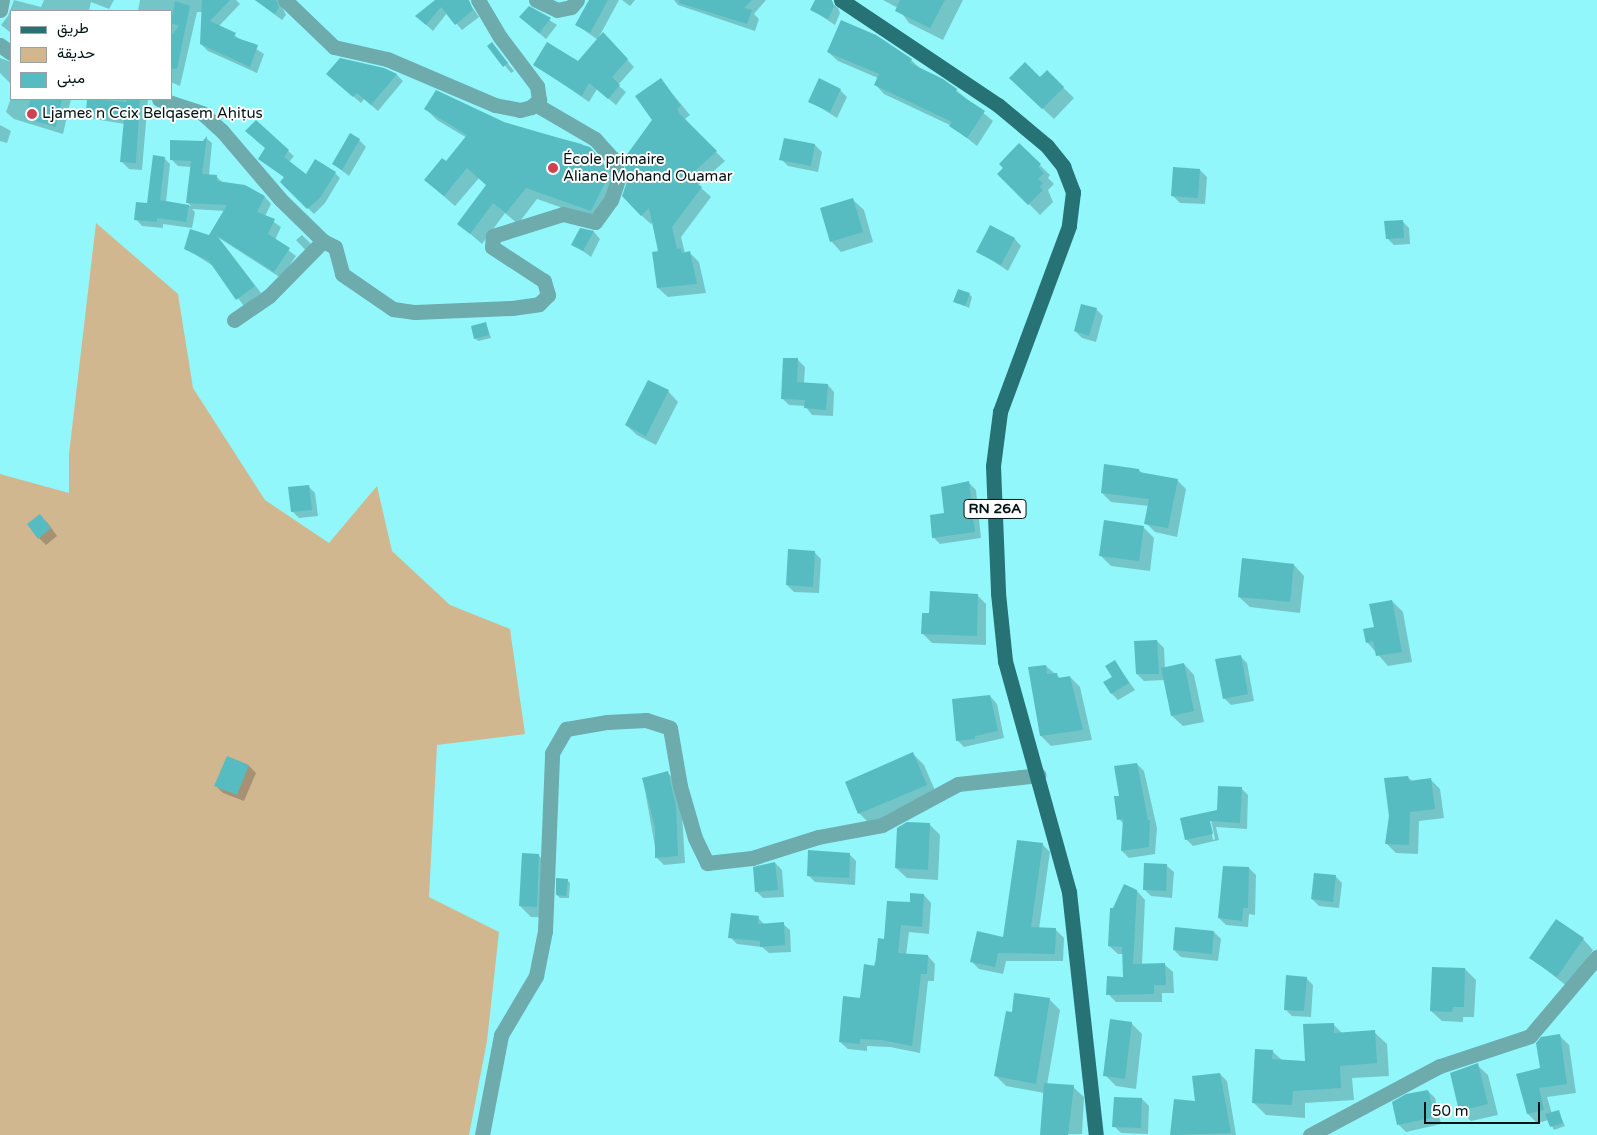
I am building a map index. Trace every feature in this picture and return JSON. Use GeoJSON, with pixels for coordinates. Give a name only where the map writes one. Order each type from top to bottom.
{"type":"FeatureCollection","features":[{"type":"Feature","properties":{"kind":"main road","name":"RN 26A"},"geometry":{"type":"LineString","coordinates":[[841,0],[1005,111],[1047,146],[1063,166],[1073,192],[1069,226],[1000,412],[994,466],[998,593],[1005,661],[1039,775],[1069,892],[1096,1135]]}},
{"type":"Feature","properties":{"kind":"street"},"geometry":{"type":"LineString","coordinates":[[0,10],[2,0]]}},
{"type":"Feature","properties":{"kind":"street"},"geometry":{"type":"LineString","coordinates":[[285,0],[334,47],[387,59],[495,105],[520,110],[535,104],[539,100],[537,86],[500,37],[478,0]]}},
{"type":"Feature","properties":{"kind":"street"},"geometry":{"type":"LineString","coordinates":[[536,0],[557,10],[571,6],[577,0]]}},
{"type":"Feature","properties":{"kind":"street"},"geometry":{"type":"LineString","coordinates":[[162,100],[202,113],[280,199],[323,241],[335,247],[342,274],[393,309],[415,312],[512,308],[539,304],[548,295],[544,281],[492,246],[494,236],[563,214],[595,222],[611,200],[619,177],[613,159],[595,140],[535,104]]}},
{"type":"Feature","properties":{"kind":"street"},"geometry":{"type":"LineString","coordinates":[[234,320],[269,296],[323,241]]}},
{"type":"Feature","properties":{"kind":"street"},"geometry":{"type":"LineString","coordinates":[[482,1135],[492,1070],[501,1035],[536,976],[540,958],[545,931],[552,753],[566,729],[607,722],[646,720],[670,728],[680,786],[695,838],[707,863],[752,858],[818,837],[882,825],[958,784],[1039,775]]}},
{"type":"Feature","properties":{"kind":"street"},"geometry":{"type":"LineString","coordinates":[[1310,1135],[1440,1066],[1530,1036],[1597,957]]}},
{"type":"Feature","properties":{"kind":"green space"},"geometry":{"type":"Polygon","coordinates":[[[96,223],[178,294],[193,388],[265,500],[329,543],[377,486],[392,551],[450,605],[510,629],[525,734],[437,745],[429,897],[499,932],[487,1041],[469,1135],[0,1135],[0,474],[69,493],[69,454],[96,223]]]}},
{"type":"Feature","properties":{"kind":"building"},"geometry":{"type":"Polygon","coordinates":[[[202,0],[230,0],[210,21],[236,33],[234,37],[258,45],[250,67],[200,44],[202,0]]]}},
{"type":"Feature","properties":{"kind":"building"},"geometry":{"type":"Polygon","coordinates":[[[255,0],[276,0],[279,7],[275,14],[255,0]]]}},
{"type":"Feature","properties":{"kind":"building"},"geometry":{"type":"Polygon","coordinates":[[[435,0],[469,0],[473,10],[455,25],[441,7],[426,25],[415,16],[435,0]]]}},
{"type":"Feature","properties":{"kind":"building"},"geometry":{"type":"Polygon","coordinates":[[[589,0],[608,0],[590,33],[575,25],[589,0]]]}},
{"type":"Feature","properties":{"kind":"building"},"geometry":{"type":"Polygon","coordinates":[[[679,0],[752,0],[744,8],[752,10],[747,24],[679,3],[679,0]]]}},
{"type":"Feature","properties":{"kind":"building"},"geometry":{"type":"Polygon","coordinates":[[[815,0],[832,0],[834,6],[828,19],[810,10],[815,0]]]}},
{"type":"Feature","properties":{"kind":"building"},"geometry":{"type":"Polygon","coordinates":[[[900,0],[945,0],[930,28],[895,11],[900,0]]]}},
{"type":"Feature","properties":{"kind":"building"},"geometry":{"type":"Polygon","coordinates":[[[175,1],[190,6],[177,69],[172,69],[172,35],[179,26],[172,23],[175,1]]]}},
{"type":"Feature","properties":{"kind":"building"},"geometry":{"type":"Polygon","coordinates":[[[529,6],[551,18],[539,33],[519,17],[529,6]]]}},
{"type":"Feature","properties":{"kind":"building"},"geometry":{"type":"Polygon","coordinates":[[[841,20],[876,35],[912,59],[910,63],[943,79],[957,89],[956,92],[985,111],[967,138],[949,126],[952,122],[874,85],[879,74],[827,52],[841,20]]]}},
{"type":"Feature","properties":{"kind":"building"},"geometry":{"type":"Polygon","coordinates":[[[603,32],[628,59],[612,77],[620,85],[608,99],[589,83],[582,96],[533,65],[547,42],[578,61],[603,32]]]}},
{"type":"Feature","properties":{"kind":"building"},"geometry":{"type":"Polygon","coordinates":[[[492,42],[508,63],[503,67],[487,46],[492,42]]]}},
{"type":"Feature","properties":{"kind":"building"},"geometry":{"type":"Polygon","coordinates":[[[340,58],[384,68],[397,74],[371,105],[357,93],[353,97],[326,74],[340,58]]]}},
{"type":"Feature","properties":{"kind":"building"},"geometry":{"type":"Polygon","coordinates":[[[1025,62],[1040,77],[1047,70],[1064,87],[1042,109],[1009,78],[1025,62]]]}},
{"type":"Feature","properties":{"kind":"building"},"geometry":{"type":"Polygon","coordinates":[[[661,78],[681,106],[677,109],[680,114],[717,151],[688,177],[702,187],[672,227],[677,249],[681,248],[682,253],[690,251],[697,284],[657,288],[652,252],[658,251],[649,208],[641,216],[622,196],[628,179],[623,160],[652,120],[635,96],[661,78]]]}},
{"type":"Feature","properties":{"kind":"building"},"geometry":{"type":"Polygon","coordinates":[[[819,78],[841,89],[830,112],[808,102],[819,78]]]}},
{"type":"Feature","properties":{"kind":"building"},"geometry":{"type":"Polygon","coordinates":[[[436,90],[504,122],[590,147],[603,162],[609,175],[591,211],[526,188],[506,213],[493,203],[470,234],[457,224],[486,185],[467,168],[444,196],[424,180],[442,158],[446,161],[467,135],[424,109],[436,90]]]}},
{"type":"Feature","properties":{"kind":"building"},"geometry":{"type":"Polygon","coordinates":[[[31,100],[62,100],[56,127],[24,118],[31,100]]]}},
{"type":"Feature","properties":{"kind":"building"},"geometry":{"type":"Polygon","coordinates":[[[87,100],[127,102],[127,100],[140,100],[136,163],[120,162],[124,119],[86,112],[87,100]]]}},
{"type":"Feature","properties":{"kind":"building"},"geometry":{"type":"Polygon","coordinates":[[[256,120],[289,150],[284,157],[306,174],[315,159],[336,172],[320,198],[307,209],[280,182],[284,177],[258,159],[265,148],[245,131],[256,120]]]}},
{"type":"Feature","properties":{"kind":"building"},"geometry":{"type":"Polygon","coordinates":[[[350,133],[360,139],[342,170],[332,164],[350,133]]]}},
{"type":"Feature","properties":{"kind":"building"},"geometry":{"type":"Polygon","coordinates":[[[207,136],[202,174],[217,175],[217,181],[245,185],[265,196],[257,212],[275,219],[268,234],[290,248],[274,272],[216,235],[255,286],[236,300],[209,261],[184,249],[190,229],[209,235],[227,205],[186,203],[191,161],[170,160],[170,140],[203,141],[207,136]]]}},
{"type":"Feature","properties":{"kind":"building"},"geometry":{"type":"Polygon","coordinates":[[[784,138],[815,144],[811,166],[779,160],[784,138]]]}},
{"type":"Feature","properties":{"kind":"building"},"geometry":{"type":"Polygon","coordinates":[[[1019,143],[1041,164],[1038,167],[1044,173],[1038,179],[1043,183],[1040,187],[1043,190],[1028,205],[997,174],[1003,168],[999,164],[1019,143]]]}},
{"type":"Feature","properties":{"kind":"building"},"geometry":{"type":"Polygon","coordinates":[[[153,155],[165,157],[160,200],[189,205],[186,222],[157,218],[157,222],[134,220],[136,202],[147,203],[153,155]]]}},
{"type":"Feature","properties":{"kind":"building"},"geometry":{"type":"Polygon","coordinates":[[[1173,167],[1200,169],[1198,198],[1171,196],[1173,167]]]}},
{"type":"Feature","properties":{"kind":"building"},"geometry":{"type":"Polygon","coordinates":[[[853,198],[863,232],[830,242],[820,208],[853,198]]]}},
{"type":"Feature","properties":{"kind":"building"},"geometry":{"type":"Polygon","coordinates":[[[1403,220],[1404,238],[1386,239],[1384,221],[1403,220]]]}},
{"type":"Feature","properties":{"kind":"building"},"geometry":{"type":"Polygon","coordinates":[[[990,225],[1015,238],[1001,265],[976,252],[990,225]]]}},
{"type":"Feature","properties":{"kind":"building"},"geometry":{"type":"Polygon","coordinates":[[[580,228],[594,231],[583,251],[571,245],[580,228]]]}},
{"type":"Feature","properties":{"kind":"building"},"geometry":{"type":"Polygon","coordinates":[[[958,289],[970,293],[965,306],[953,302],[958,289]]]}},
{"type":"Feature","properties":{"kind":"building"},"geometry":{"type":"Polygon","coordinates":[[[1081,304],[1097,308],[1089,336],[1074,331],[1081,304]]]}},
{"type":"Feature","properties":{"kind":"building"},"geometry":{"type":"Polygon","coordinates":[[[486,322],[489,335],[474,339],[471,326],[486,322]]]}},
{"type":"Feature","properties":{"kind":"building"},"geometry":{"type":"Polygon","coordinates":[[[783,358],[798,358],[797,382],[828,384],[826,410],[804,408],[805,400],[781,399],[783,358]]]}},
{"type":"Feature","properties":{"kind":"building"},"geometry":{"type":"Polygon","coordinates":[[[648,380],[669,390],[646,436],[625,425],[648,380]]]}},
{"type":"Feature","properties":{"kind":"building"},"geometry":{"type":"Polygon","coordinates":[[[1104,464],[1139,469],[1139,472],[1178,479],[1168,528],[1144,524],[1149,499],[1101,493],[1104,464]]]}},
{"type":"Feature","properties":{"kind":"building"},"geometry":{"type":"Polygon","coordinates":[[[969,481],[975,532],[932,538],[930,515],[944,513],[941,487],[969,481]]]}},
{"type":"Feature","properties":{"kind":"building"},"geometry":{"type":"Polygon","coordinates":[[[309,485],[312,510],[291,512],[288,487],[309,485]]]}},
{"type":"Feature","properties":{"kind":"building"},"geometry":{"type":"Polygon","coordinates":[[[40,514],[51,528],[38,539],[27,524],[40,514]]]}},
{"type":"Feature","properties":{"kind":"building"},"geometry":{"type":"Polygon","coordinates":[[[1104,520],[1144,526],[1139,561],[1099,556],[1104,520]]]}},
{"type":"Feature","properties":{"kind":"building"},"geometry":{"type":"Polygon","coordinates":[[[788,549],[815,551],[813,587],[786,585],[788,549]]]}},
{"type":"Feature","properties":{"kind":"building"},"geometry":{"type":"Polygon","coordinates":[[[1242,558],[1294,564],[1290,602],[1238,597],[1242,558]]]}},
{"type":"Feature","properties":{"kind":"building"},"geometry":{"type":"Polygon","coordinates":[[[930,591],[978,594],[977,636],[921,634],[922,613],[929,613],[930,591]]]}},
{"type":"Feature","properties":{"kind":"building"},"geometry":{"type":"Polygon","coordinates":[[[1392,600],[1402,652],[1376,656],[1373,641],[1366,643],[1363,629],[1374,627],[1369,604],[1392,600]]]}},
{"type":"Feature","properties":{"kind":"building"},"geometry":{"type":"Polygon","coordinates":[[[1157,640],[1159,674],[1136,674],[1134,641],[1157,640]]]}},
{"type":"Feature","properties":{"kind":"building"},"geometry":{"type":"Polygon","coordinates":[[[1241,655],[1248,694],[1223,699],[1215,659],[1241,655]]]}},
{"type":"Feature","properties":{"kind":"building"},"geometry":{"type":"Polygon","coordinates":[[[1115,660],[1129,683],[1111,694],[1103,682],[1112,677],[1105,666],[1115,660]]]}},
{"type":"Feature","properties":{"kind":"building"},"geometry":{"type":"Polygon","coordinates":[[[1184,663],[1194,711],[1171,716],[1161,668],[1184,663]]]}},
{"type":"Feature","properties":{"kind":"building"},"geometry":{"type":"Polygon","coordinates":[[[1046,665],[1047,674],[1057,673],[1058,678],[1070,676],[1083,730],[1040,736],[1028,667],[1046,665]]]}},
{"type":"Feature","properties":{"kind":"building"},"geometry":{"type":"Polygon","coordinates":[[[990,695],[998,731],[975,736],[975,739],[956,741],[952,699],[990,695]]]}},
{"type":"Feature","properties":{"kind":"building"},"geometry":{"type":"Polygon","coordinates":[[[913,752],[927,785],[858,814],[845,782],[913,752]]]}},
{"type":"Feature","properties":{"kind":"building"},"geometry":{"type":"Polygon","coordinates":[[[227,756],[249,765],[237,795],[214,786],[227,756]]]}},
{"type":"Feature","properties":{"kind":"building"},"geometry":{"type":"Polygon","coordinates":[[[1137,763],[1148,820],[1150,820],[1149,847],[1121,851],[1123,819],[1117,820],[1114,796],[1119,796],[1114,766],[1137,763]]]}},
{"type":"Feature","properties":{"kind":"building"},"geometry":{"type":"Polygon","coordinates":[[[668,771],[676,806],[678,856],[655,858],[655,827],[642,778],[668,771]]]}},
{"type":"Feature","properties":{"kind":"building"},"geometry":{"type":"Polygon","coordinates":[[[1408,776],[1409,781],[1431,778],[1435,809],[1410,812],[1409,845],[1385,844],[1389,816],[1384,778],[1408,776]]]}},
{"type":"Feature","properties":{"kind":"building"},"geometry":{"type":"Polygon","coordinates":[[[1218,786],[1242,787],[1240,823],[1210,821],[1213,834],[1185,840],[1180,818],[1217,810],[1218,786]]]}},
{"type":"Feature","properties":{"kind":"building"},"geometry":{"type":"Polygon","coordinates":[[[907,822],[930,823],[928,870],[895,868],[897,828],[907,822]]]}},
{"type":"Feature","properties":{"kind":"building"},"geometry":{"type":"Polygon","coordinates":[[[1017,840],[1043,843],[1031,927],[1056,928],[1055,954],[998,953],[995,967],[970,962],[977,931],[1003,937],[1017,840]]]}},
{"type":"Feature","properties":{"kind":"building"},"geometry":{"type":"Polygon","coordinates":[[[808,850],[850,853],[849,878],[807,876],[808,850]]]}},
{"type":"Feature","properties":{"kind":"building"},"geometry":{"type":"Polygon","coordinates":[[[522,853],[539,854],[537,907],[519,906],[522,853]]]}},
{"type":"Feature","properties":{"kind":"building"},"geometry":{"type":"Polygon","coordinates":[[[775,862],[778,890],[755,892],[753,867],[775,862]]]}},
{"type":"Feature","properties":{"kind":"building"},"geometry":{"type":"Polygon","coordinates":[[[1144,863],[1167,864],[1166,891],[1143,890],[1144,863]]]}},
{"type":"Feature","properties":{"kind":"building"},"geometry":{"type":"Polygon","coordinates":[[[1223,866],[1249,867],[1248,908],[1243,908],[1242,921],[1218,918],[1223,866]]]}},
{"type":"Feature","properties":{"kind":"building"},"geometry":{"type":"Polygon","coordinates":[[[1314,873],[1336,875],[1333,902],[1311,899],[1314,873]]]}},
{"type":"Feature","properties":{"kind":"building"},"geometry":{"type":"Polygon","coordinates":[[[556,878],[568,879],[566,896],[556,895],[556,878]]]}},
{"type":"Feature","properties":{"kind":"building"},"geometry":{"type":"Polygon","coordinates":[[[1124,884],[1137,890],[1133,964],[1165,963],[1166,985],[1154,985],[1154,994],[1106,995],[1107,976],[1123,977],[1122,947],[1108,946],[1110,908],[1113,908],[1124,884]]]}},
{"type":"Feature","properties":{"kind":"building"},"geometry":{"type":"Polygon","coordinates":[[[910,893],[924,894],[922,927],[901,925],[898,953],[928,955],[927,974],[921,974],[912,1046],[881,1040],[860,1039],[860,1044],[839,1042],[843,996],[860,998],[864,964],[875,966],[878,938],[884,939],[887,901],[910,902],[910,893]]]}},
{"type":"Feature","properties":{"kind":"building"},"geometry":{"type":"Polygon","coordinates":[[[731,913],[759,916],[758,924],[784,922],[785,945],[760,947],[760,941],[728,938],[731,913]]]}},
{"type":"Feature","properties":{"kind":"building"},"geometry":{"type":"Polygon","coordinates":[[[1556,919],[1584,938],[1557,977],[1529,958],[1556,919]]]}},
{"type":"Feature","properties":{"kind":"building"},"geometry":{"type":"Polygon","coordinates":[[[1175,927],[1214,931],[1212,954],[1173,950],[1175,927]]]}},
{"type":"Feature","properties":{"kind":"building"},"geometry":{"type":"Polygon","coordinates":[[[1432,967],[1465,968],[1464,1007],[1453,1007],[1452,1012],[1430,1011],[1432,967]]]}},
{"type":"Feature","properties":{"kind":"building"},"geometry":{"type":"Polygon","coordinates":[[[1286,975],[1307,977],[1304,1011],[1284,1010],[1286,975]]]}},
{"type":"Feature","properties":{"kind":"building"},"geometry":{"type":"Polygon","coordinates":[[[1014,993],[1050,998],[1036,1084],[994,1076],[1006,1011],[1012,1012],[1014,993]]]}},
{"type":"Feature","properties":{"kind":"building"},"geometry":{"type":"Polygon","coordinates":[[[1110,1019],[1132,1022],[1125,1079],[1103,1076],[1110,1019]]]}},
{"type":"Feature","properties":{"kind":"building"},"geometry":{"type":"Polygon","coordinates":[[[1334,1023],[1334,1033],[1375,1030],[1377,1063],[1340,1066],[1341,1088],[1293,1091],[1292,1105],[1252,1103],[1255,1049],[1273,1050],[1272,1059],[1305,1061],[1303,1024],[1334,1023]]]}},
{"type":"Feature","properties":{"kind":"building"},"geometry":{"type":"Polygon","coordinates":[[[1560,1034],[1567,1084],[1539,1088],[1544,1110],[1527,1114],[1516,1074],[1540,1068],[1536,1043],[1541,1037],[1560,1034]]]}},
{"type":"Feature","properties":{"kind":"building"},"geometry":{"type":"Polygon","coordinates":[[[1478,1063],[1488,1104],[1459,1111],[1450,1073],[1478,1063]]]}},
{"type":"Feature","properties":{"kind":"building"},"geometry":{"type":"Polygon","coordinates":[[[1220,1073],[1231,1133],[1170,1135],[1174,1099],[1195,1101],[1192,1076],[1220,1073]]]}},
{"type":"Feature","properties":{"kind":"building"},"geometry":{"type":"Polygon","coordinates":[[[1044,1083],[1074,1085],[1068,1135],[1040,1135],[1044,1083]]]}},
{"type":"Feature","properties":{"kind":"building"},"geometry":{"type":"Polygon","coordinates":[[[1428,1090],[1435,1117],[1397,1125],[1392,1102],[1406,1094],[1428,1090]]]}},
{"type":"Feature","properties":{"kind":"building"},"geometry":{"type":"Polygon","coordinates":[[[1114,1097],[1142,1098],[1141,1128],[1112,1127],[1114,1097]]]}},
{"type":"Feature","properties":{"kind":"building"},"geometry":{"type":"Polygon","coordinates":[[[1559,1110],[1563,1123],[1550,1127],[1545,1114],[1559,1110]]]}},
{"type":"Feature","properties":{"kind":"place","name":"Ljameɛ n Ccix Belqasem Aḥiṭus"},"geometry":{"type":"Point","coordinates":[32,114]}},
{"type":"Feature","properties":{"kind":"place","name":"École primaire Aliane Mohand Ouamar"},"geometry":{"type":"Point","coordinates":[553,168]}}]}
